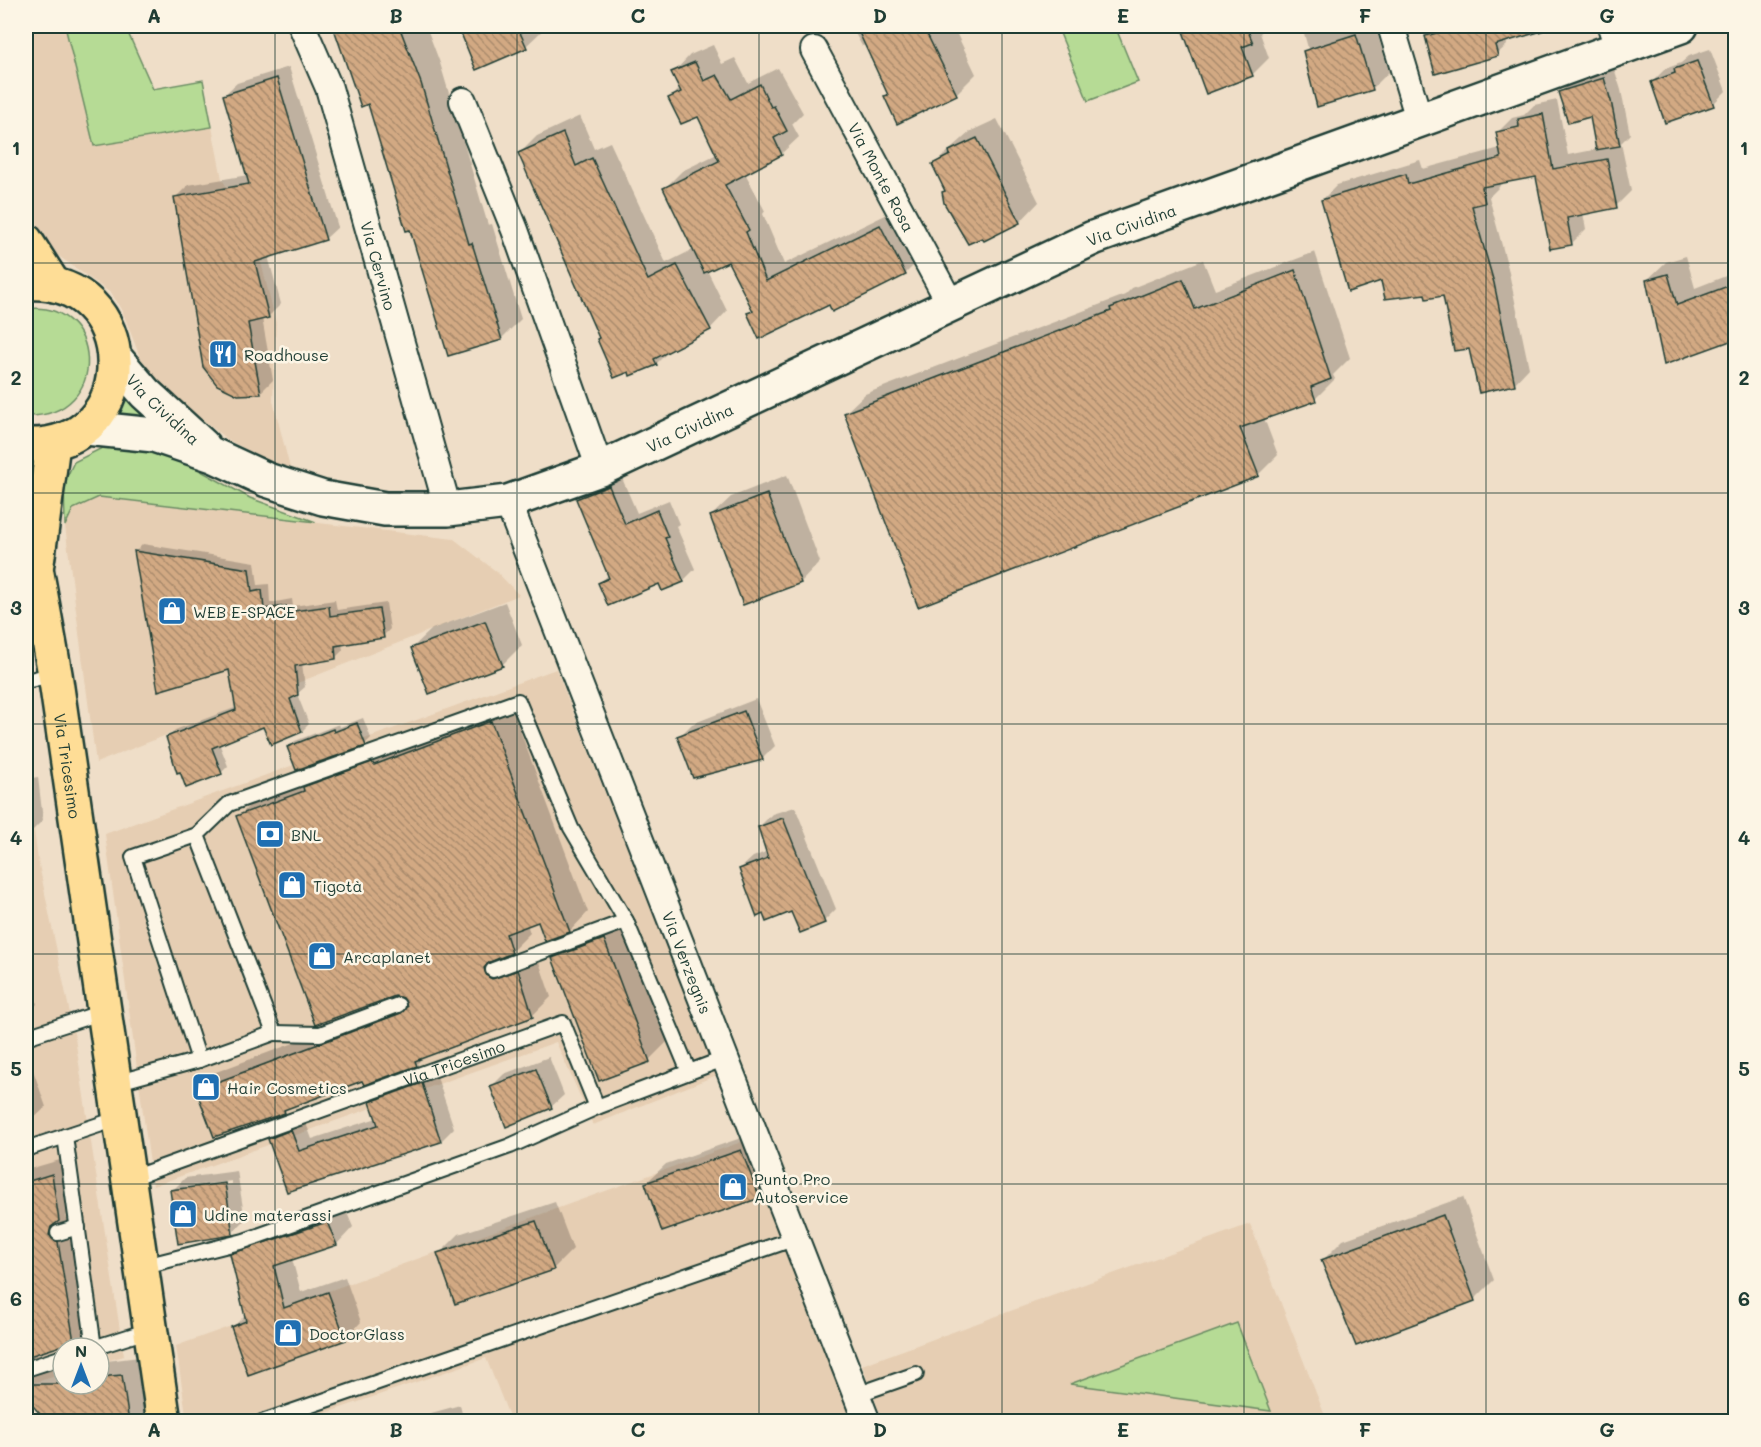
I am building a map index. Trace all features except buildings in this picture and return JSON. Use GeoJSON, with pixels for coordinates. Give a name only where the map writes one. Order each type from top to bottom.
{"type":"FeatureCollection","features":[{"type":"Feature","properties":{"kind":"main road"},"geometry":{"type":"LineString","coordinates":[[26,241],[40,284],[76,294],[96,310],[110,333],[116,359],[115,379],[99,414],[86,428],[39,445]]}},
{"type":"Feature","properties":{"kind":"main road","name":"Via Tricesimo"},"geometry":{"type":"LineString","coordinates":[[39,445],[36,568],[40,677],[106,1011],[164,1422]]}},
{"type":"Feature","properties":{"kind":"main road","name":"Via Tricesimo"},"geometry":{"type":"LineString","coordinates":[[26,536],[36,568]]}},
{"type":"Feature","properties":{"kind":"street","name":"Via Cervino"},"geometry":{"type":"LineString","coordinates":[[302,26],[329,88],[448,509]]}},
{"type":"Feature","properties":{"kind":"street"},"geometry":{"type":"LineString","coordinates":[[1391,26],[1419,119]]}},
{"type":"Feature","properties":{"kind":"street","name":"Via Cividina"},"geometry":{"type":"LineString","coordinates":[[86,428],[154,435],[213,455],[267,480],[323,498],[385,509],[448,509],[508,502],[600,469],[950,303],[1093,238],[1419,119],[1615,37],[1681,26]]}},
{"type":"Feature","properties":{"kind":"street","name":"Via Monte Rosa"},"geometry":{"type":"LineString","coordinates":[[814,50],[950,303]]}},
{"type":"Feature","properties":{"kind":"street"},"geometry":{"type":"LineString","coordinates":[[463,100],[515,230],[600,469]]}},
{"type":"Feature","properties":{"kind":"street","name":"Via Cividina"},"geometry":{"type":"LineString","coordinates":[[116,359],[145,393],[213,455]]}},
{"type":"Feature","properties":{"kind":"street","name":"Via Verzegnis"},"geometry":{"type":"LineString","coordinates":[[508,502],[867,1422]]}},
{"type":"Feature","properties":{"kind":"lane"},"geometry":{"type":"LineString","coordinates":[[199,1060],[133,857],[197,835],[230,804],[518,701],[571,828],[626,921],[689,1072]]}},
{"type":"Feature","properties":{"kind":"lane"},"geometry":{"type":"LineString","coordinates":[[197,835],[274,1033]]}},
{"type":"Feature","properties":{"kind":"lane"},"geometry":{"type":"LineString","coordinates":[[492,970],[626,921]]}},
{"type":"Feature","properties":{"kind":"lane"},"geometry":{"type":"LineString","coordinates":[[116,1083],[199,1060],[274,1033],[320,1034],[398,1005]]}},
{"type":"Feature","properties":{"kind":"lane"},"geometry":{"type":"LineString","coordinates":[[26,1037],[106,1011]]}},
{"type":"Feature","properties":{"kind":"lane","name":"Via Tricesimo"},"geometry":{"type":"LineString","coordinates":[[129,1179],[563,1023],[597,1107]]}},
{"type":"Feature","properties":{"kind":"lane"},"geometry":{"type":"LineString","coordinates":[[141,1267],[244,1241],[510,1146],[597,1107],[726,1058]]}},
{"type":"Feature","properties":{"kind":"lane"},"geometry":{"type":"LineString","coordinates":[[26,1149],[120,1118]]}},
{"type":"Feature","properties":{"kind":"lane"},"geometry":{"type":"LineString","coordinates":[[65,1136],[92,1336]]}},
{"type":"Feature","properties":{"kind":"lane"},"geometry":{"type":"LineString","coordinates":[[58,1233],[78,1227]]}},
{"type":"Feature","properties":{"kind":"lane"},"geometry":{"type":"LineString","coordinates":[[262,1422],[796,1238]]}},
{"type":"Feature","properties":{"kind":"lane"},"geometry":{"type":"LineString","coordinates":[[111,1342],[150,1330]]}},
{"type":"Feature","properties":{"kind":"lane"},"geometry":{"type":"LineString","coordinates":[[26,1369],[51,1361]]}},
{"type":"Feature","properties":{"kind":"lane"},"geometry":{"type":"LineString","coordinates":[[856,1395],[916,1374]]}},
{"type":"Feature","properties":{"kind":"shaded area"},"geometry":{"type":"Polygon","coordinates":[[[26,26],[65,26],[94,146],[212,127],[222,179],[254,234],[276,323],[273,401],[291,472],[228,440],[154,381],[140,357],[123,313],[112,294],[53,252],[37,225],[26,193],[26,26]]]}},
{"type":"Feature","properties":{"kind":"shaded area"},"geometry":{"type":"Polygon","coordinates":[[[98,497],[454,539],[497,572],[519,595],[96,763],[65,526],[72,509],[98,497]]]}},
{"type":"Feature","properties":{"kind":"shaded area"},"geometry":{"type":"Polygon","coordinates":[[[556,669],[717,1075],[593,1125],[556,1042],[153,1186],[105,834],[556,669]]]}},
{"type":"Feature","properties":{"kind":"shaded area"},"geometry":{"type":"Polygon","coordinates":[[[26,770],[38,860],[75,1038],[124,1356],[111,1360],[111,1336],[51,1336],[51,1378],[26,1385],[26,770]]]}},
{"type":"Feature","properties":{"kind":"shaded area"},"geometry":{"type":"Polygon","coordinates":[[[744,1141],[852,1421],[511,1421],[486,1358],[303,1421],[187,1421],[176,1346],[744,1141]]]}},
{"type":"Feature","properties":{"kind":"shaded area"},"geometry":{"type":"Polygon","coordinates":[[[1250,1224],[1327,1421],[883,1421],[862,1365],[1250,1224]]]}},
{"type":"Feature","properties":{"kind":"green space"},"geometry":{"type":"Polygon","coordinates":[[[65,26],[125,26],[153,89],[203,80],[212,127],[94,146],[65,26]]]}},
{"type":"Feature","properties":{"kind":"green space"},"geometry":{"type":"Polygon","coordinates":[[[1057,26],[1115,26],[1138,82],[1088,101],[1057,26]]]}},
{"type":"Feature","properties":{"kind":"green space"},"geometry":{"type":"Polygon","coordinates":[[[26,309],[52,311],[71,321],[83,339],[88,359],[85,380],[74,399],[54,412],[26,416],[26,309]]]}},
{"type":"Feature","properties":{"kind":"green space"},"geometry":{"type":"Polygon","coordinates":[[[127,386],[160,421],[142,416],[115,416],[127,386]]]}},
{"type":"Feature","properties":{"kind":"green space"},"geometry":{"type":"Polygon","coordinates":[[[108,445],[163,450],[250,498],[316,522],[99,497],[73,509],[65,526],[64,483],[74,462],[108,445]]]}},
{"type":"Feature","properties":{"kind":"green space"},"geometry":{"type":"Polygon","coordinates":[[[1237,1323],[1271,1411],[1070,1384],[1237,1323]]]}},
{"type":"Feature","properties":{"kind":"place","name":"Roadhouse"},"geometry":{"type":"Point","coordinates":[223,354]}},
{"type":"Feature","properties":{"kind":"place","name":"WEB E-SPACE"},"geometry":{"type":"Point","coordinates":[172,611]}},
{"type":"Feature","properties":{"kind":"place","name":"BNL"},"geometry":{"type":"Point","coordinates":[270,834]}},
{"type":"Feature","properties":{"kind":"place","name":"Tigotà"},"geometry":{"type":"Point","coordinates":[292,885]}},
{"type":"Feature","properties":{"kind":"place","name":"Arcaplanet"},"geometry":{"type":"Point","coordinates":[322,956]}},
{"type":"Feature","properties":{"kind":"place","name":"Hair Cosmetics"},"geometry":{"type":"Point","coordinates":[206,1087]}},
{"type":"Feature","properties":{"kind":"place","name":"Punto Pro Autoservice"},"geometry":{"type":"Point","coordinates":[733,1187]}},
{"type":"Feature","properties":{"kind":"place","name":"Udine materassi"},"geometry":{"type":"Point","coordinates":[183,1214]}},
{"type":"Feature","properties":{"kind":"place","name":"DoctorGlass"},"geometry":{"type":"Point","coordinates":[288,1333]}}]}
